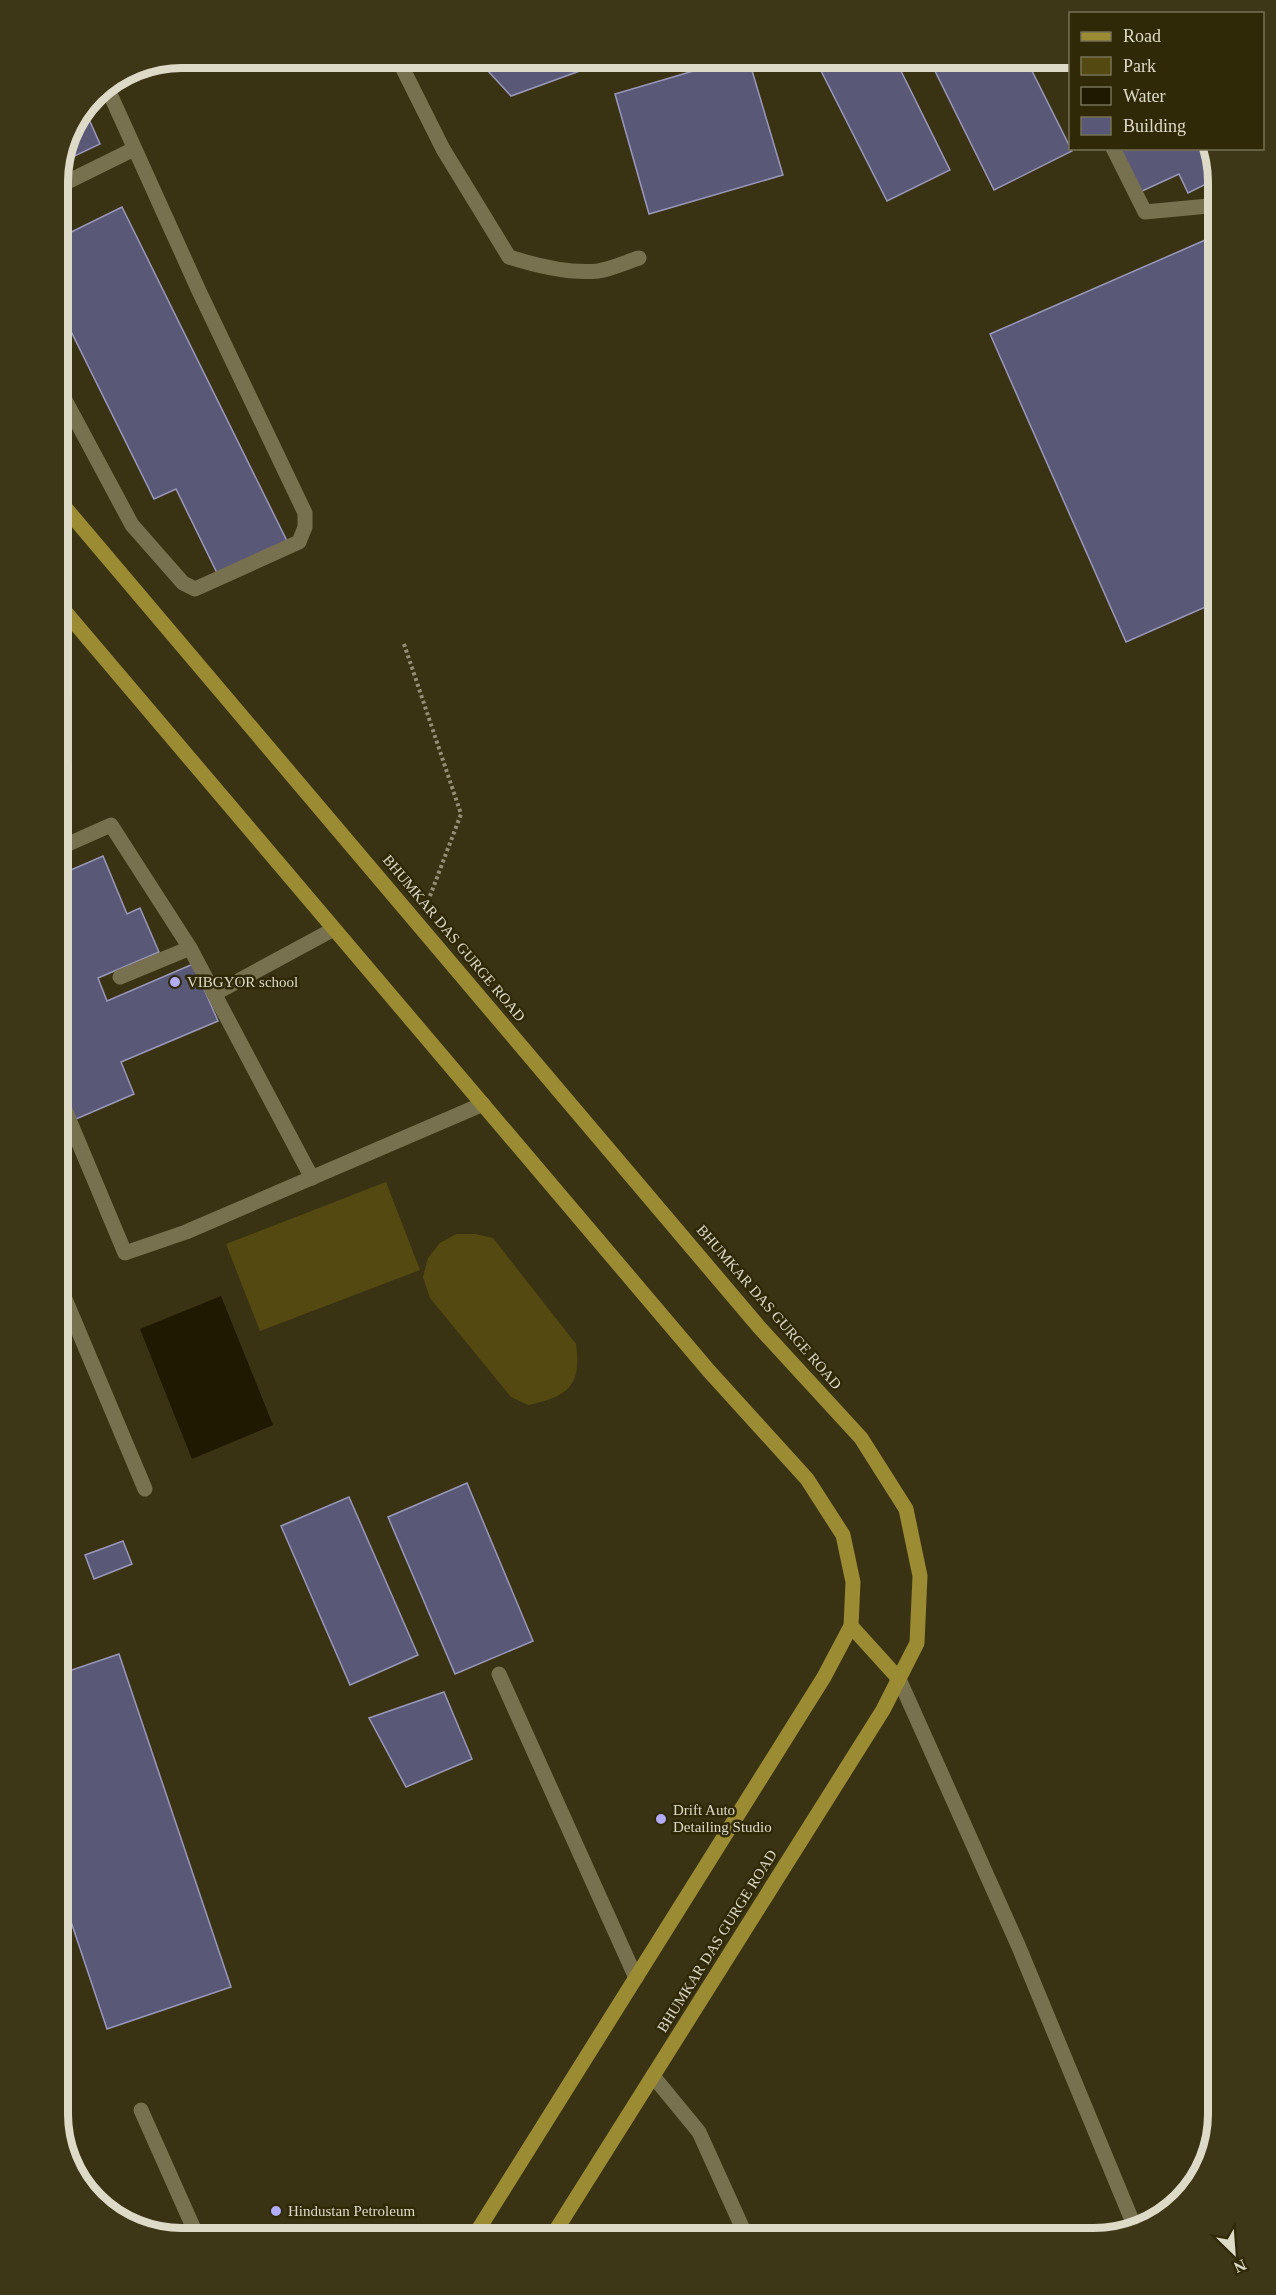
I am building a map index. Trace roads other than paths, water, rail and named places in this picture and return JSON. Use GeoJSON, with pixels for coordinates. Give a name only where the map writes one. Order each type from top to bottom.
{"type":"FeatureCollection","features":[{"type":"Feature","properties":{"kind":"main road","name":"BHUMKAR DAS GURGE ROAD"},"geometry":{"type":"LineString","coordinates":[[68,511],[759,1327],[861,1438],[906,1509],[920,1576],[917,1643],[883,1710],[558,2227]]}},
{"type":"Feature","properties":{"kind":"main road"},"geometry":{"type":"LineString","coordinates":[[68,615],[709,1371],[807,1479],[843,1535],[853,1582],[851,1626],[824,1677],[480,2227]]}},
{"type":"Feature","properties":{"kind":"main road"},"geometry":{"type":"LineString","coordinates":[[851,1626],[899,1679]]}},
{"type":"Feature","properties":{"kind":"street"},"geometry":{"type":"LineString","coordinates":[[402,68],[443,149],[509,257],[532,264],[577,271],[599,270],[639,258]]}},
{"type":"Feature","properties":{"kind":"street"},"geometry":{"type":"LineString","coordinates":[[68,406],[132,525],[183,583],[195,589],[299,542],[305,527],[305,513],[199,291],[110,93]]}},
{"type":"Feature","properties":{"kind":"street"},"geometry":{"type":"LineString","coordinates":[[68,182],[134,149]]}},
{"type":"Feature","properties":{"kind":"street"},"geometry":{"type":"LineString","coordinates":[[1114,150],[1145,212],[1208,206]]}},
{"type":"Feature","properties":{"kind":"street"},"geometry":{"type":"LineString","coordinates":[[68,844],[111,825],[190,948],[312,1178]]}},
{"type":"Feature","properties":{"kind":"street"},"geometry":{"type":"LineString","coordinates":[[214,994],[334,929]]}},
{"type":"Feature","properties":{"kind":"street"},"geometry":{"type":"LineString","coordinates":[[120,977],[190,948]]}},
{"type":"Feature","properties":{"kind":"street"},"geometry":{"type":"LineString","coordinates":[[68,1117],[125,1253],[186,1232],[483,1104]]}},
{"type":"Feature","properties":{"kind":"street"},"geometry":{"type":"LineString","coordinates":[[68,1306],[145,1489]]}},
{"type":"Feature","properties":{"kind":"street"},"geometry":{"type":"LineString","coordinates":[[499,1674],[636,1978]]}},
{"type":"Feature","properties":{"kind":"street"},"geometry":{"type":"LineString","coordinates":[[899,1679],[1018,1945],[1132,2221]]}},
{"type":"Feature","properties":{"kind":"street"},"geometry":{"type":"LineString","coordinates":[[653,2076],[699,2132],[742,2228]]}},
{"type":"Feature","properties":{"kind":"street"},"geometry":{"type":"LineString","coordinates":[[141,2110],[193,2227]]}},
{"type":"Feature","properties":{"kind":"water"},"geometry":{"type":"Polygon","coordinates":[[[221,1296],[273,1425],[192,1459],[140,1329],[221,1296]]]}},
{"type":"Feature","properties":{"kind":"place","name":"VIBGYOR school"},"geometry":{"type":"Point","coordinates":[175,982]}},
{"type":"Feature","properties":{"kind":"place","name":"Drift Auto Detailing Studio"},"geometry":{"type":"Point","coordinates":[661,1819]}},
{"type":"Feature","properties":{"kind":"place","name":"Hindustan Petroleum"},"geometry":{"type":"Point","coordinates":[276,2211]}}]}
